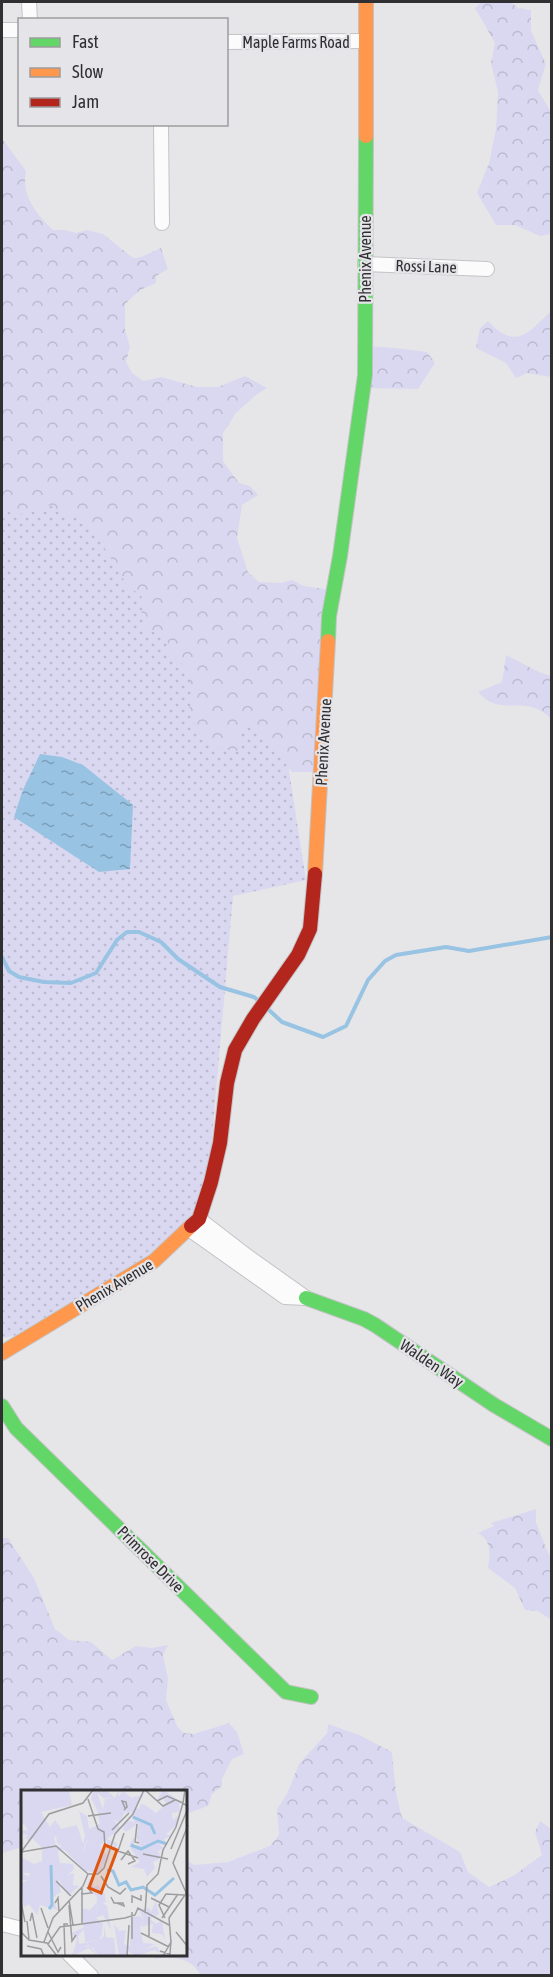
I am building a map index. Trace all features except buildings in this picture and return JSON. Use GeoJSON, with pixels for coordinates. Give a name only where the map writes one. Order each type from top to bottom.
{"type":"FeatureCollection","features":[{"type":"Feature","properties":{"kind":"main road","name":"Phenix Avenue"},"geometry":{"type":"LineString","coordinates":[[2,1353],[113,1284],[154,1262],[194,1224],[211,1182],[220,1143],[235,1050],[298,955],[310,929],[329,616],[340,556],[365,375],[366,2]]}},
{"type":"Feature","properties":{"kind":"main road","name":"Walden Way"},"geometry":{"type":"LineString","coordinates":[[306,1298],[375,1325],[494,1405],[552,1439]]}},
{"type":"Feature","properties":{"kind":"main road","name":"Primrose Drive"},"geometry":{"type":"LineString","coordinates":[[2,1406],[16,1428],[285,1692],[311,1697]]}},
{"type":"Feature","properties":{"kind":"street"},"geometry":{"type":"LineString","coordinates":[[29,2],[30,18]]}},
{"type":"Feature","properties":{"kind":"street"},"geometry":{"type":"LineString","coordinates":[[2,30],[18,30]]}},
{"type":"Feature","properties":{"kind":"street","name":"Maple Farms Road"},"geometry":{"type":"LineString","coordinates":[[228,42],[366,41]]}},
{"type":"Feature","properties":{"kind":"street"},"geometry":{"type":"LineString","coordinates":[[162,126],[162,223]]}},
{"type":"Feature","properties":{"kind":"street","name":"Rossi Lane"},"geometry":{"type":"LineString","coordinates":[[365,264],[487,269]]}},
{"type":"Feature","properties":{"kind":"street","name":"Walden Way"},"geometry":{"type":"LineString","coordinates":[[194,1224],[285,1297],[306,1298]]}},
{"type":"Feature","properties":{"kind":"street"},"geometry":{"type":"LineString","coordinates":[[2,1924],[21,1929]]}},
{"type":"Feature","properties":{"kind":"street"},"geometry":{"type":"LineString","coordinates":[[71,1956],[92,1976]]}},
{"type":"Feature","properties":{"kind":"green space"},"geometry":{"type":"Polygon","coordinates":[[[482,2],[511,2],[518,8],[531,10],[531,31],[546,64],[538,90],[551,112],[551,234],[540,236],[515,225],[496,225],[477,193],[489,163],[496,129],[498,92],[491,63],[495,43],[475,8],[482,2]]]}},
{"type":"Feature","properties":{"kind":"green space"},"geometry":{"type":"Polygon","coordinates":[[[2,141],[26,171],[26,188],[31,204],[53,230],[76,233],[87,230],[103,234],[133,258],[161,248],[168,269],[156,276],[156,283],[140,290],[125,304],[125,330],[130,347],[126,362],[132,373],[143,381],[161,377],[197,387],[218,387],[245,376],[267,388],[236,413],[223,433],[223,461],[239,483],[250,486],[258,495],[242,505],[237,538],[248,572],[259,582],[281,583],[292,580],[304,586],[331,590],[320,772],[292,772],[272,746],[250,726],[240,727],[241,751],[220,748],[207,742],[188,711],[194,695],[186,667],[170,652],[166,636],[147,630],[141,616],[143,604],[141,595],[128,587],[95,532],[81,520],[63,514],[50,505],[20,514],[2,509],[2,141]]]}},
{"type":"Feature","properties":{"kind":"green space"},"geometry":{"type":"Polygon","coordinates":[[[551,311],[551,377],[527,373],[516,378],[506,363],[476,348],[480,328],[488,321],[506,335],[521,336],[551,311]]]}},
{"type":"Feature","properties":{"kind":"green space"},"geometry":{"type":"Polygon","coordinates":[[[365,346],[427,352],[435,363],[418,389],[364,388],[365,346]]]}},
{"type":"Feature","properties":{"kind":"green space"},"geometry":{"type":"Polygon","coordinates":[[[2,459],[121,529],[276,687],[306,880],[233,896],[206,1207],[147,1256],[14,1336],[2,1338],[2,459]]]}},
{"type":"Feature","properties":{"kind":"green space"},"geometry":{"type":"Polygon","coordinates":[[[506,655],[551,676],[551,719],[542,711],[532,707],[495,704],[486,700],[478,692],[502,682],[506,655]]]}},
{"type":"Feature","properties":{"kind":"green space"},"geometry":{"type":"Polygon","coordinates":[[[536,1509],[536,1522],[551,1556],[551,1620],[538,1611],[525,1610],[515,1588],[488,1568],[488,1544],[478,1533],[494,1526],[491,1523],[536,1509]]]}},
{"type":"Feature","properties":{"kind":"green space"},"geometry":{"type":"Polygon","coordinates":[[[2,1538],[8,1538],[34,1578],[55,1629],[69,1640],[91,1642],[112,1660],[136,1646],[151,1648],[168,1645],[163,1655],[168,1679],[166,1700],[177,1726],[184,1733],[194,1734],[229,1723],[237,1732],[244,1754],[232,1759],[222,1779],[222,1786],[212,1794],[208,1806],[188,1813],[188,1790],[21,1790],[21,1847],[2,1853],[2,1538]]]}},
{"type":"Feature","properties":{"kind":"green space"},"geometry":{"type":"Polygon","coordinates":[[[328,1724],[359,1735],[392,1752],[396,1793],[402,1818],[460,1852],[468,1872],[489,1887],[513,1876],[542,1855],[535,1832],[540,1821],[551,1829],[551,1975],[200,1975],[188,1962],[175,1958],[156,1959],[153,1956],[188,1956],[188,1861],[194,1865],[228,1862],[270,1846],[279,1835],[277,1809],[287,1794],[299,1764],[327,1733],[328,1724]]]}},
{"type":"Feature","properties":{"kind":"water"},"geometry":{"type":"Polygon","coordinates":[[[40,754],[62,757],[83,765],[133,805],[130,869],[99,872],[14,817],[22,792],[40,754]]]}},
{"type":"Feature","properties":{"kind":"waterway"},"geometry":{"type":"LineString","coordinates":[[2,957],[9,971],[19,977],[44,982],[71,983],[96,973],[117,940],[127,932],[139,932],[161,942],[178,959],[220,987],[254,997],[259,1001]]}},
{"type":"Feature","properties":{"kind":"waterway"},"geometry":{"type":"LineString","coordinates":[[269,1010],[282,1022],[323,1037],[346,1026],[368,980],[385,961],[396,955],[446,947],[469,951],[552,937]]}},
{"type":"Feature","properties":{"kind":"traffic: fast"},"geometry":{"type":"LineString","coordinates":[[328,641],[329,616],[340,556],[365,375],[366,136]]}},
{"type":"Feature","properties":{"kind":"traffic: fast"},"geometry":{"type":"LineString","coordinates":[[306,1298],[375,1325],[494,1405],[552,1439]]}},
{"type":"Feature","properties":{"kind":"traffic: fast"},"geometry":{"type":"LineString","coordinates":[[2,1406],[16,1428],[286,1692],[311,1697]]}},
{"type":"Feature","properties":{"kind":"traffic: slow"},"geometry":{"type":"LineString","coordinates":[[366,2],[366,136]]}},
{"type":"Feature","properties":{"kind":"traffic: slow"},"geometry":{"type":"LineString","coordinates":[[315,874],[328,641]]}},
{"type":"Feature","properties":{"kind":"traffic: slow"},"geometry":{"type":"LineString","coordinates":[[2,1353],[154,1261],[191,1226]]}},
{"type":"Feature","properties":{"kind":"traffic: jam"},"geometry":{"type":"LineString","coordinates":[[191,1226],[199,1219],[211,1182],[220,1143],[227,1083],[235,1050],[253,1019],[298,955],[310,929],[315,874]]}}]}
